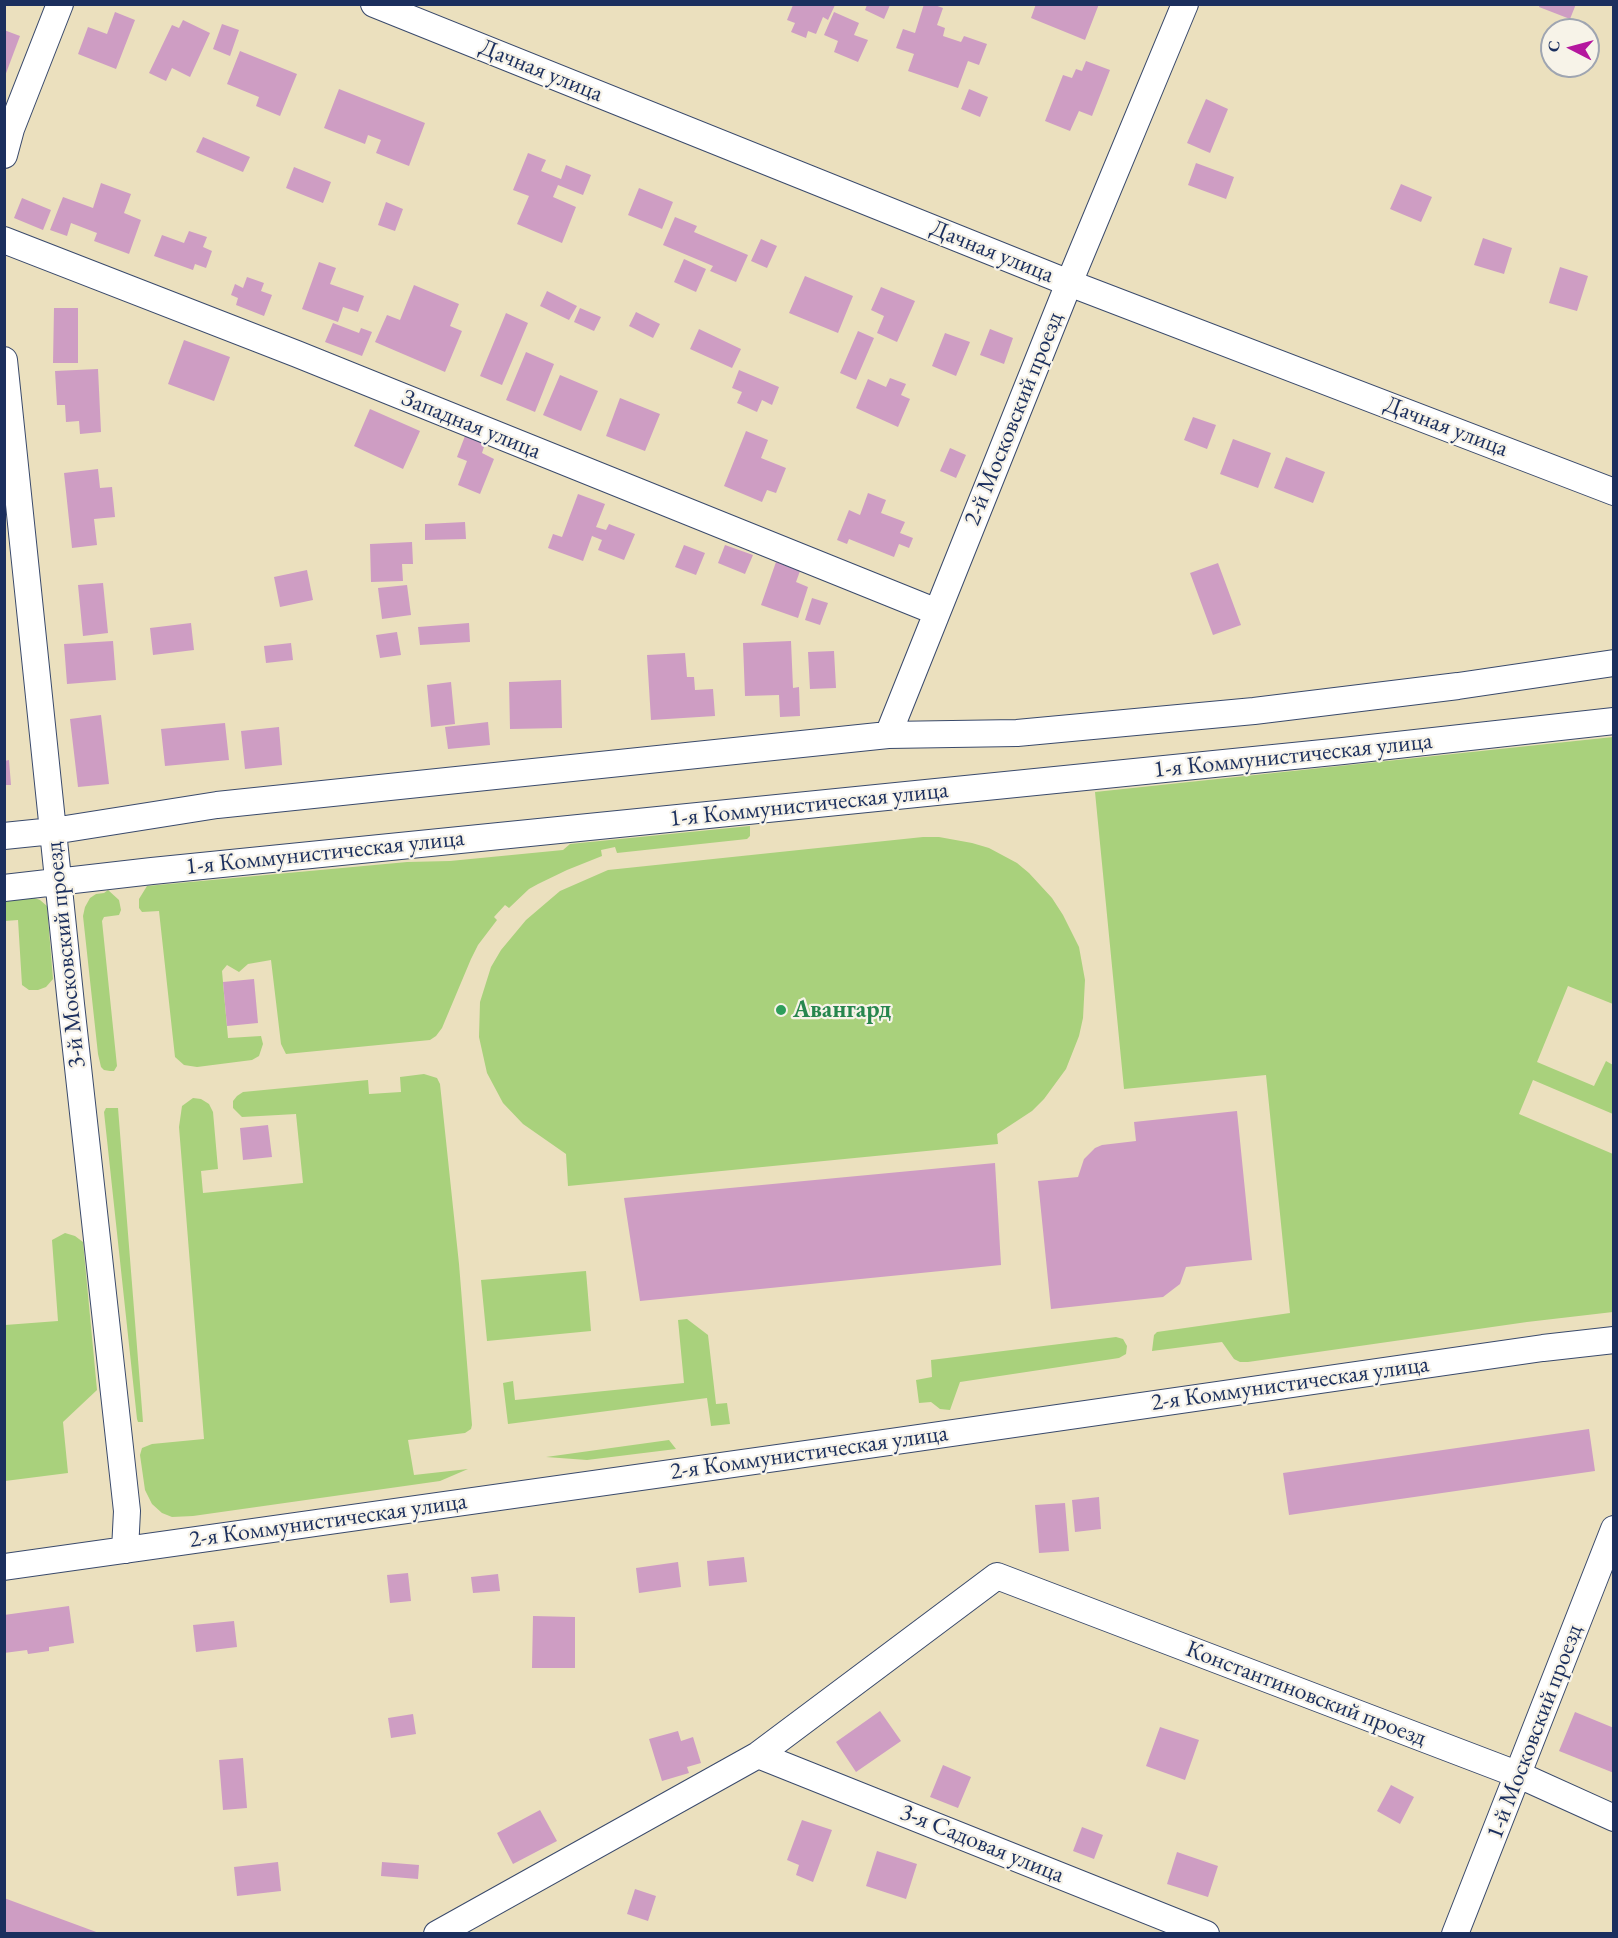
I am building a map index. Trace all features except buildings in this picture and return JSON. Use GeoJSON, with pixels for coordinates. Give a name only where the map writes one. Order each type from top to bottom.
{"type":"FeatureCollection","features":[{"type":"Feature","properties":{"kind":"street"},"geometry":{"type":"LineString","coordinates":[[4,155],[11,129],[60,4]]}},
{"type":"Feature","properties":{"kind":"street","name":"Дачная улица"},"geometry":{"type":"LineString","coordinates":[[374,4],[1069,283],[1614,492]]}},
{"type":"Feature","properties":{"kind":"street","name":"2-й Московский проезд"},"geometry":{"type":"LineString","coordinates":[[888,735],[1069,283],[1185,4]]}},
{"type":"Feature","properties":{"kind":"street","name":"Западная улица"},"geometry":{"type":"LineString","coordinates":[[4,240],[308,359],[937,612]]}},
{"type":"Feature","properties":{"kind":"street","name":"3-й Московский проезд"},"geometry":{"type":"LineString","coordinates":[[4,360],[12,518],[53,831],[127,1511],[124,1550]]}},
{"type":"Feature","properties":{"kind":"street"},"geometry":{"type":"LineString","coordinates":[[4,836],[53,831],[217,805],[888,735],[1017,733],[1144,722],[1458,686],[1614,663]]}},
{"type":"Feature","properties":{"kind":"street","name":"1-я Коммунистическая улица"},"geometry":{"type":"LineString","coordinates":[[4,888],[1343,751],[1614,721]]}},
{"type":"Feature","properties":{"kind":"street","name":"2-я Коммунистическая улица"},"geometry":{"type":"LineString","coordinates":[[4,1567],[1543,1348],[1614,1340]]}},
{"type":"Feature","properties":{"kind":"street","name":"1-й Московский проезд"},"geometry":{"type":"LineString","coordinates":[[1455,1934],[1614,1530]]}},
{"type":"Feature","properties":{"kind":"street","name":"Константиновский проезд"},"geometry":{"type":"LineString","coordinates":[[758,1755],[997,1576],[1519,1775],[1614,1818]]}},
{"type":"Feature","properties":{"kind":"street"},"geometry":{"type":"LineString","coordinates":[[437,1934],[758,1755]]}},
{"type":"Feature","properties":{"kind":"street","name":"3-я Садовая улица"},"geometry":{"type":"LineString","coordinates":[[758,1755],[1206,1934]]}},
{"type":"Feature","properties":{"kind":"green space"},"geometry":{"type":"Polygon","coordinates":[[[1613,737],[1613,1004],[1568,986],[1537,1062],[1594,1086],[1606,1061],[1613,1065],[1613,1114],[1533,1080],[1519,1114],[1613,1154],[1613,1312],[1248,1362],[1234,1359],[1222,1342],[1152,1351],[1154,1335],[1157,1332],[1290,1313],[1266,1075],[1124,1089],[1095,792],[1613,737]]]}},
{"type":"Feature","properties":{"kind":"green space"},"geometry":{"type":"Polygon","coordinates":[[[750,826],[750,836],[747,839],[617,853],[615,847],[601,850],[602,856],[529,889],[509,908],[505,905],[494,917],[497,920],[478,945],[442,1028],[430,1040],[286,1054],[281,1044],[271,960],[248,964],[239,972],[227,965],[222,971],[228,1038],[261,1036],[263,1044],[259,1056],[252,1060],[197,1067],[184,1065],[175,1057],[159,911],[142,912],[139,908],[139,899],[147,886],[563,850],[570,844],[750,826]]]}},
{"type":"Feature","properties":{"kind":"green space","name":"Авангард"},"geometry":{"type":"Polygon","coordinates":[[[939,837],[972,843],[989,848],[1017,863],[1052,898],[1079,947],[1085,980],[1083,1018],[1079,1036],[1066,1069],[1032,1111],[997,1134],[998,1144],[568,1186],[566,1154],[523,1124],[503,1103],[487,1073],[479,1037],[480,1002],[491,967],[501,950],[526,920],[560,891],[608,870],[939,837]]]}},
{"type":"Feature","properties":{"kind":"green space"},"geometry":{"type":"Polygon","coordinates":[[[108,890],[119,900],[121,910],[119,915],[104,917],[102,921],[117,1066],[114,1071],[104,1070],[101,1067],[98,1054],[83,916],[90,898],[108,890]]]}},
{"type":"Feature","properties":{"kind":"green space"},"geometry":{"type":"Polygon","coordinates":[[[4,897],[32,897],[47,906],[53,979],[46,987],[29,990],[22,985],[18,920],[5,921],[4,897]]]}},
{"type":"Feature","properties":{"kind":"green space"},"geometry":{"type":"Polygon","coordinates":[[[424,1074],[437,1078],[440,1084],[459,1264],[472,1425],[471,1429],[465,1433],[408,1440],[414,1475],[468,1469],[440,1481],[193,1516],[172,1517],[162,1513],[152,1504],[145,1490],[140,1455],[142,1448],[152,1444],[204,1439],[179,1127],[182,1106],[193,1098],[201,1099],[209,1104],[213,1112],[218,1169],[201,1171],[203,1193],[303,1183],[296,1114],[242,1117],[233,1108],[233,1101],[237,1096],[243,1092],[368,1080],[369,1094],[401,1092],[400,1077],[424,1074]]]}},
{"type":"Feature","properties":{"kind":"green space"},"geometry":{"type":"Polygon","coordinates":[[[106,1108],[118,1108],[143,1422],[138,1422],[137,1419],[104,1112],[106,1108]]]}},
{"type":"Feature","properties":{"kind":"green space"},"geometry":{"type":"Polygon","coordinates":[[[65,1233],[83,1242],[97,1390],[63,1422],[68,1473],[5,1481],[5,1325],[58,1321],[52,1240],[65,1233]]]}},
{"type":"Feature","properties":{"kind":"green space"},"geometry":{"type":"Polygon","coordinates":[[[586,1271],[591,1331],[487,1341],[481,1280],[586,1271]]]}},
{"type":"Feature","properties":{"kind":"green space"},"geometry":{"type":"Polygon","coordinates":[[[687,1319],[708,1335],[716,1404],[727,1403],[730,1424],[711,1426],[707,1398],[508,1424],[503,1383],[513,1381],[515,1400],[684,1383],[678,1320],[687,1319]]]}},
{"type":"Feature","properties":{"kind":"green space"},"geometry":{"type":"Polygon","coordinates":[[[1116,1337],[1123,1339],[1127,1346],[1126,1354],[1119,1358],[960,1382],[950,1410],[940,1409],[931,1402],[919,1403],[916,1380],[932,1377],[931,1360],[1116,1337]]]}},
{"type":"Feature","properties":{"kind":"green space"},"geometry":{"type":"Polygon","coordinates":[[[669,1440],[676,1449],[587,1460],[546,1457],[669,1440]]]}},
{"type":"Feature","properties":{"kind":"place","name":"Авангард"},"geometry":{"type":"Point","coordinates":[781,1010]}}]}
